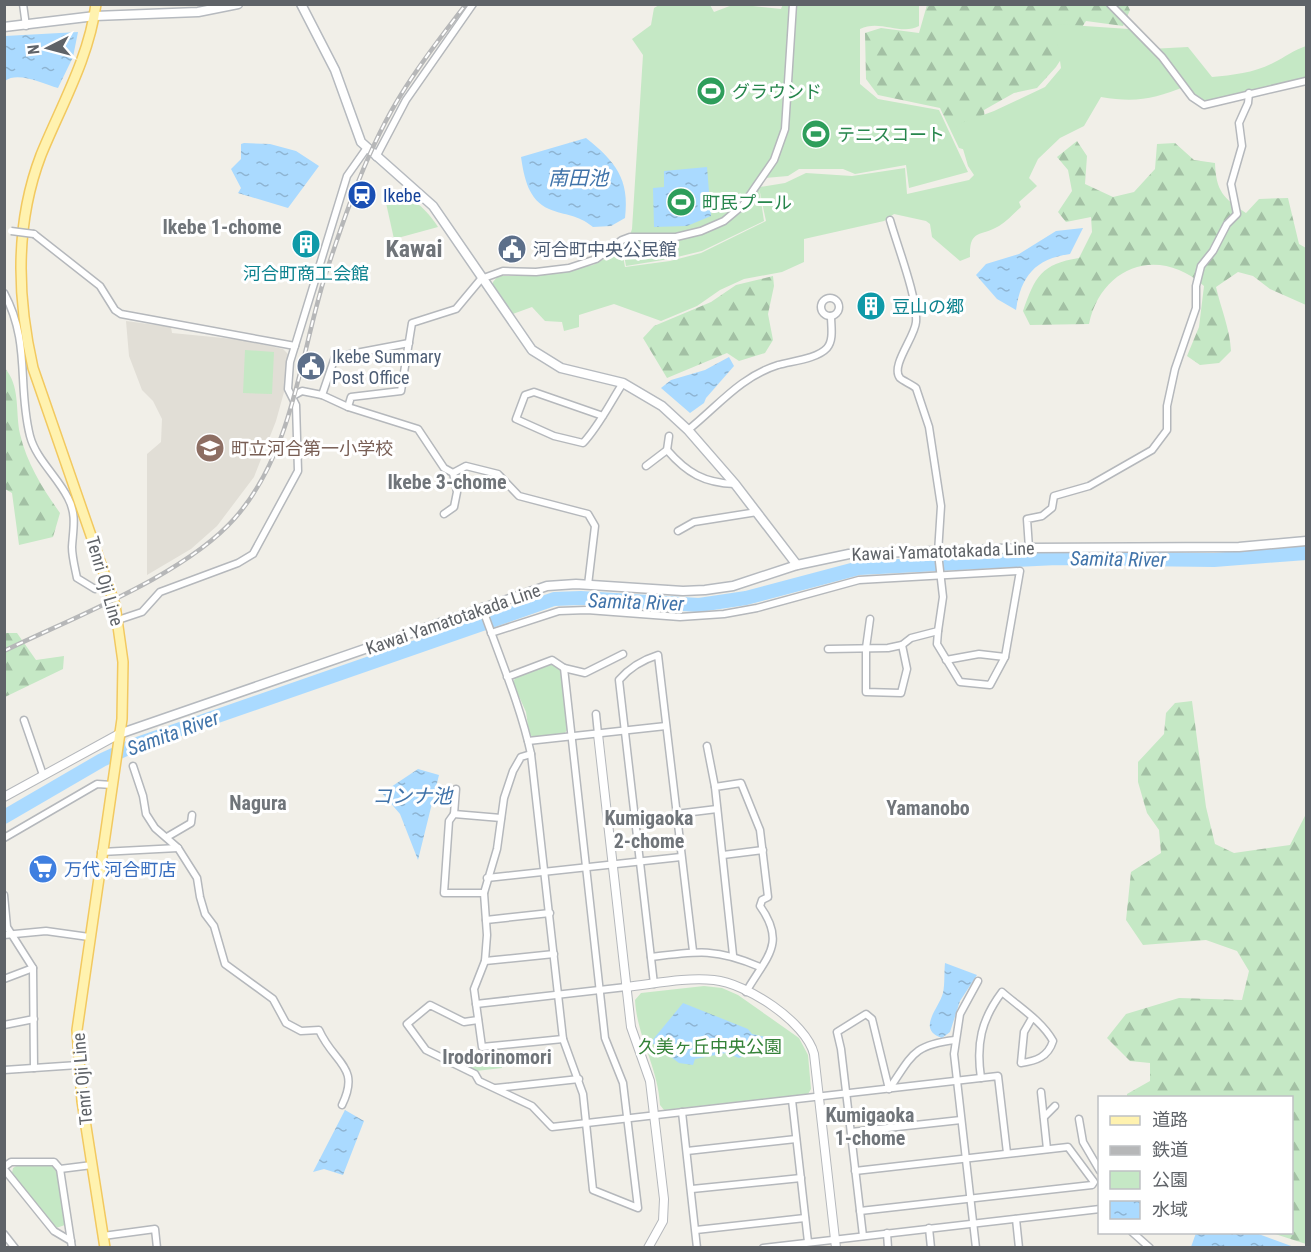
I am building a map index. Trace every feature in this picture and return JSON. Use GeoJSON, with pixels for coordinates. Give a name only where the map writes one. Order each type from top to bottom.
{"type":"FeatureCollection","features":[{"type":"Feature","properties":{"kind":"main road","name":"Tenri Oji Line"},"geometry":{"type":"LineString","coordinates":[[96,4],[95,16],[72,85],[33,179],[22,247],[21,278],[24,320],[33,368],[110,585],[118,620],[124,686],[119,738],[78,1021],[78,1065],[105,1248]]}},
{"type":"Feature","properties":{"kind":"main road"},"geometry":{"type":"LineString","coordinates":[[4,27],[95,16],[238,4]]}},
{"type":"Feature","properties":{"kind":"main road"},"geometry":{"type":"LineString","coordinates":[[301,4],[334,70],[357,135],[366,149],[433,206],[532,351],[561,368],[623,383],[662,406],[688,430],[735,484],[797,565]]}},
{"type":"Feature","properties":{"kind":"main road","name":"Kawai Yamatotakada Line"},"geometry":{"type":"LineString","coordinates":[[119,738],[482,607],[547,586],[588,585],[683,591],[705,590],[733,586],[797,565],[849,554],[938,553],[1029,548],[1239,547],[1306,541]]}},
{"type":"Feature","properties":{"kind":"street"},"geometry":{"type":"LineString","coordinates":[[23,4],[26,26]]}},
{"type":"Feature","properties":{"kind":"street"},"geometry":{"type":"LineString","coordinates":[[376,157],[406,100],[473,4]]}},
{"type":"Feature","properties":{"kind":"street"},"geometry":{"type":"LineString","coordinates":[[348,407],[351,397],[401,391],[412,323],[456,309],[481,279],[503,271],[536,272],[569,268],[596,259],[622,240],[630,237],[675,237],[701,231],[724,221],[743,205],[774,160],[785,129],[793,4]]}},
{"type":"Feature","properties":{"kind":"street"},"geometry":{"type":"LineString","coordinates":[[1110,4],[1162,57],[1196,101],[1204,105],[1306,81]]}},
{"type":"Feature","properties":{"kind":"street"},"geometry":{"type":"LineString","coordinates":[[1029,548],[1027,519],[1042,516],[1052,508],[1054,496],[1089,486],[1152,450],[1167,430],[1167,406],[1175,369],[1196,308],[1196,286],[1201,266],[1227,224],[1237,214],[1231,184],[1242,146],[1239,123],[1249,93]]}},
{"type":"Feature","properties":{"kind":"street"},"geometry":{"type":"LineString","coordinates":[[118,620],[142,612],[160,592],[238,563],[253,554],[298,471],[293,396],[288,389],[295,346],[347,176],[366,149]]}},
{"type":"Feature","properties":{"kind":"street"},"geometry":{"type":"LineString","coordinates":[[491,633],[559,611],[680,616],[724,614],[757,608],[859,580],[940,577],[1020,571],[1005,657],[990,686],[960,682],[937,644],[943,597],[940,577],[938,553],[941,507],[929,427],[916,388],[900,378],[898,371],[899,361],[915,330],[916,319],[914,297],[890,220]]}},
{"type":"Feature","properties":{"kind":"street"},"geometry":{"type":"LineString","coordinates":[[8,230],[34,234],[100,286],[115,310],[121,314],[295,346]]}},
{"type":"Feature","properties":{"kind":"street"},"geometry":{"type":"LineString","coordinates":[[4,293],[22,341],[25,401],[30,437],[35,450],[68,497],[75,516],[72,549],[77,579],[95,589],[110,585]]}},
{"type":"Feature","properties":{"kind":"street"},"geometry":{"type":"LineString","coordinates":[[688,430],[722,402],[735,386],[757,372],[817,354],[827,348],[831,339],[831,316]]}},
{"type":"Feature","properties":{"kind":"street"},"geometry":{"type":"LineString","coordinates":[[322,394],[335,357],[409,343]]}},
{"type":"Feature","properties":{"kind":"street"},"geometry":{"type":"LineString","coordinates":[[603,416],[534,392],[525,395],[516,419],[554,436],[583,443],[603,416],[623,383]]}},
{"type":"Feature","properties":{"kind":"street"},"geometry":{"type":"LineString","coordinates":[[293,396],[302,391],[322,394],[348,407],[418,429],[444,468],[453,472]]}},
{"type":"Feature","properties":{"kind":"street"},"geometry":{"type":"LineString","coordinates":[[646,466],[667,450],[669,436]]}},
{"type":"Feature","properties":{"kind":"street"},"geometry":{"type":"LineString","coordinates":[[667,450],[682,467],[699,479],[735,484]]}},
{"type":"Feature","properties":{"kind":"street"},"geometry":{"type":"LineString","coordinates":[[453,472],[465,466],[498,474],[519,496],[588,514],[594,526],[588,585]]}},
{"type":"Feature","properties":{"kind":"street"},"geometry":{"type":"LineString","coordinates":[[444,514],[454,507],[457,492],[453,472]]}},
{"type":"Feature","properties":{"kind":"street"},"geometry":{"type":"LineString","coordinates":[[678,531],[694,522],[758,512]]}},
{"type":"Feature","properties":{"kind":"street"},"geometry":{"type":"LineString","coordinates":[[482,607],[522,714],[531,754],[563,1039],[579,1079],[587,1123],[593,1190],[638,1208],[623,1083],[605,1038],[564,668]]}},
{"type":"Feature","properties":{"kind":"street"},"geometry":{"type":"LineString","coordinates":[[870,619],[866,648],[866,692],[902,693],[907,669],[902,645]]}},
{"type":"Feature","properties":{"kind":"street"},"geometry":{"type":"LineString","coordinates":[[828,649],[902,645],[911,638],[938,632]]}},
{"type":"Feature","properties":{"kind":"street"},"geometry":{"type":"LineString","coordinates":[[507,677],[552,660],[564,668],[585,673],[623,654]]}},
{"type":"Feature","properties":{"kind":"street"},"geometry":{"type":"LineString","coordinates":[[946,660],[979,654],[1005,657]]}},
{"type":"Feature","properties":{"kind":"street"},"geometry":{"type":"LineString","coordinates":[[654,984],[619,680],[643,660],[658,655],[693,951]]}},
{"type":"Feature","properties":{"kind":"street"},"geometry":{"type":"LineString","coordinates":[[596,714],[631,1027],[650,1081],[665,1206],[661,1226],[648,1248]]}},
{"type":"Feature","properties":{"kind":"street"},"geometry":{"type":"LineString","coordinates":[[24,720],[43,775]]}},
{"type":"Feature","properties":{"kind":"street"},"geometry":{"type":"LineString","coordinates":[[528,741],[666,726]]}},
{"type":"Feature","properties":{"kind":"street"},"geometry":{"type":"LineString","coordinates":[[4,797],[119,738]]}},
{"type":"Feature","properties":{"kind":"street"},"geometry":{"type":"LineString","coordinates":[[707,746],[715,787],[733,955]]}},
{"type":"Feature","properties":{"kind":"street"},"geometry":{"type":"LineString","coordinates":[[531,754],[521,757],[513,771],[504,798],[495,861],[487,878],[484,893],[485,961],[474,989],[482,1047],[563,1039]]}},
{"type":"Feature","properties":{"kind":"street"},"geometry":{"type":"LineString","coordinates":[[133,766],[143,796],[146,814],[154,828],[178,848],[197,878],[205,914],[214,926],[225,964],[273,999],[286,1023],[301,1031],[319,1030],[327,1047],[348,1071],[351,1080],[342,1105]]}},
{"type":"Feature","properties":{"kind":"street"},"geometry":{"type":"LineString","coordinates":[[715,787],[741,783],[760,830],[768,897],[762,900],[760,906],[772,922],[774,947],[746,992]]}},
{"type":"Feature","properties":{"kind":"street"},"geometry":{"type":"LineString","coordinates":[[4,838],[97,784],[112,785]]}},
{"type":"Feature","properties":{"kind":"street"},"geometry":{"type":"LineString","coordinates":[[456,789],[454,814],[449,821],[444,893],[484,893]]}},
{"type":"Feature","properties":{"kind":"street"},"geometry":{"type":"LineString","coordinates":[[676,814],[717,809]]}},
{"type":"Feature","properties":{"kind":"street"},"geometry":{"type":"LineString","coordinates":[[454,814],[501,818]]}},
{"type":"Feature","properties":{"kind":"street"},"geometry":{"type":"LineString","coordinates":[[167,837],[191,823],[192,815]]}},
{"type":"Feature","properties":{"kind":"street"},"geometry":{"type":"LineString","coordinates":[[101,852],[178,848]]}},
{"type":"Feature","properties":{"kind":"street"},"geometry":{"type":"LineString","coordinates":[[723,855],[763,850]]}},
{"type":"Feature","properties":{"kind":"street"},"geometry":{"type":"LineString","coordinates":[[487,878],[681,857]]}},
{"type":"Feature","properties":{"kind":"street"},"geometry":{"type":"LineString","coordinates":[[5,897],[8,934],[33,968],[34,1068]]}},
{"type":"Feature","properties":{"kind":"street"},"geometry":{"type":"LineString","coordinates":[[486,920],[550,913]]}},
{"type":"Feature","properties":{"kind":"street"},"geometry":{"type":"LineString","coordinates":[[8,934],[46,931],[89,937]]}},
{"type":"Feature","properties":{"kind":"street"},"geometry":{"type":"LineString","coordinates":[[651,957],[693,951],[733,955],[760,967]]}},
{"type":"Feature","properties":{"kind":"street"},"geometry":{"type":"LineString","coordinates":[[485,961],[554,954]]}},
{"type":"Feature","properties":{"kind":"street"},"geometry":{"type":"LineString","coordinates":[[4,979],[33,968]]}},
{"type":"Feature","properties":{"kind":"street"},"geometry":{"type":"LineString","coordinates":[[476,1004],[654,984],[715,980],[746,992],[794,1022],[807,1036],[814,1054],[835,1243]]}},
{"type":"Feature","properties":{"kind":"street"},"geometry":{"type":"LineString","coordinates":[[976,1248],[957,1082],[955,1040],[960,1014],[978,981]]}},
{"type":"Feature","properties":{"kind":"street"},"geometry":{"type":"LineString","coordinates":[[981,1078],[978,1056],[981,1026],[989,1008],[1002,992],[1032,1018],[1048,1032],[1053,1041],[1050,1050],[1036,1061],[1021,1063],[1023,1032],[1032,1018]]}},
{"type":"Feature","properties":{"kind":"street"},"geometry":{"type":"LineString","coordinates":[[478,1020],[464,1022],[430,1005],[407,1024],[426,1050],[475,1074],[479,1081],[532,1106],[552,1127],[998,1076],[1007,1153]]}},
{"type":"Feature","properties":{"kind":"street"},"geometry":{"type":"LineString","coordinates":[[863,1236],[847,1094],[837,1032],[866,1014],[872,1019],[889,1089]]}},
{"type":"Feature","properties":{"kind":"street"},"geometry":{"type":"LineString","coordinates":[[4,1025],[34,1020]]}},
{"type":"Feature","properties":{"kind":"street"},"geometry":{"type":"LineString","coordinates":[[889,1089],[918,1049],[928,1044],[955,1040]]}},
{"type":"Feature","properties":{"kind":"street"},"geometry":{"type":"LineString","coordinates":[[4,1070],[78,1065]]}},
{"type":"Feature","properties":{"kind":"street"},"geometry":{"type":"LineString","coordinates":[[496,1088],[579,1079]]}},
{"type":"Feature","properties":{"kind":"street"},"geometry":{"type":"LineString","coordinates":[[1041,1092],[1047,1149]]}},
{"type":"Feature","properties":{"kind":"street"},"geometry":{"type":"LineString","coordinates":[[792,1100],[808,1242]]}},
{"type":"Feature","properties":{"kind":"street"},"geometry":{"type":"LineString","coordinates":[[1044,1117],[1055,1106]]}},
{"type":"Feature","properties":{"kind":"street"},"geometry":{"type":"LineString","coordinates":[[682,1112],[697,1248]]}},
{"type":"Feature","properties":{"kind":"street"},"geometry":{"type":"LineString","coordinates":[[1079,1119],[1083,1142],[1098,1167]]}},
{"type":"Feature","properties":{"kind":"street"},"geometry":{"type":"LineString","coordinates":[[851,1132],[961,1120]]}},
{"type":"Feature","properties":{"kind":"street"},"geometry":{"type":"LineString","coordinates":[[687,1151],[796,1139]]}},
{"type":"Feature","properties":{"kind":"street"},"geometry":{"type":"LineString","coordinates":[[855,1171],[1068,1147],[1094,1182],[1092,1185],[860,1211]]}},
{"type":"Feature","properties":{"kind":"street"},"geometry":{"type":"LineString","coordinates":[[11,1162],[54,1162],[60,1169],[71,1244],[54,1231],[4,1168],[11,1162]]}},
{"type":"Feature","properties":{"kind":"street"},"geometry":{"type":"LineString","coordinates":[[60,1169],[92,1165]]}},
{"type":"Feature","properties":{"kind":"street"},"geometry":{"type":"LineString","coordinates":[[692,1189],[801,1178]]}},
{"type":"Feature","properties":{"kind":"street"},"geometry":{"type":"LineString","coordinates":[[763,1248],[808,1242],[835,1243],[863,1236],[1098,1209]]}},
{"type":"Feature","properties":{"kind":"street"},"geometry":{"type":"LineString","coordinates":[[696,1230],[805,1218]]}},
{"type":"Feature","properties":{"kind":"street"},"geometry":{"type":"LineString","coordinates":[[1016,1218],[1019,1248]]}},
{"type":"Feature","properties":{"kind":"street"},"geometry":{"type":"LineString","coordinates":[[929,1228],[931,1248]]}},
{"type":"Feature","properties":{"kind":"street"},"geometry":{"type":"LineString","coordinates":[[103,1236],[155,1229],[157,1248]]}},
{"type":"Feature","properties":{"kind":"street"},"geometry":{"type":"LineString","coordinates":[[887,1233],[888,1248]]}},
{"type":"Feature","properties":{"kind":"street"},"geometry":{"type":"LineString","coordinates":[[4,1234],[15,1248]]}},
{"type":"Feature","properties":{"kind":"street"},"geometry":{"type":"LineString","coordinates":[[1132,1234],[1150,1248]]}},
{"type":"Feature","properties":{"kind":"shaded area","name":"町立河合第一小学校"},"geometry":{"type":"Polygon","coordinates":[[[126,321],[171,327],[172,333],[244,340],[283,349],[288,354],[284,392],[276,421],[254,477],[217,526],[191,549],[147,575],[147,454],[161,442],[162,419],[153,401],[142,390],[129,356],[126,321]]]}},
{"type":"Feature","properties":{"kind":"green space"},"geometry":{"type":"Polygon","coordinates":[[[735,4],[781,9],[783,4],[919,5],[919,26],[912,29],[868,26],[860,29],[860,84],[878,99],[939,110],[968,172],[909,188],[906,165],[855,174],[843,169],[799,169],[788,176],[765,178],[760,187],[785,183],[806,173],[852,176],[905,168],[907,194],[969,180],[974,175],[968,166],[956,125],[994,111],[1045,87],[1061,68],[1055,24],[1129,29],[1150,49],[1188,47],[1212,77],[1258,69],[1306,46],[1306,78],[1204,102],[1197,100],[1186,86],[1145,99],[1125,100],[1101,97],[1084,126],[1060,138],[1038,159],[1029,178],[1037,186],[1019,202],[1021,207],[999,226],[977,235],[971,242],[970,257],[960,261],[932,237],[930,224],[926,221],[894,214],[884,221],[804,239],[804,262],[782,272],[744,279],[720,290],[697,306],[661,321],[614,304],[579,315],[579,327],[564,331],[562,322],[545,321],[532,307],[510,315],[493,290],[493,282],[498,276],[537,276],[593,265],[610,256],[623,256],[625,267],[670,261],[701,253],[766,221],[759,188],[764,221],[702,251],[626,266],[624,255],[611,254],[628,241],[632,229],[643,55],[632,39],[651,25],[654,8],[659,5],[710,5],[714,12],[735,4]]]}},
{"type":"Feature","properties":{"kind":"green space"},"geometry":{"type":"Polygon","coordinates":[[[1127,4],[1130,10],[1123,26],[1086,21],[1056,67],[1037,88],[1014,93],[984,110],[987,144],[976,153],[959,148],[940,108],[878,95],[866,79],[865,33],[881,28],[919,33],[927,5],[1127,4]]]}},
{"type":"Feature","properties":{"kind":"green space"},"geometry":{"type":"Polygon","coordinates":[[[1077,141],[1087,156],[1085,184],[1113,197],[1134,192],[1155,169],[1157,144],[1175,143],[1194,160],[1215,163],[1217,181],[1222,193],[1246,213],[1259,199],[1288,198],[1299,244],[1306,248],[1306,305],[1270,289],[1253,276],[1238,272],[1216,287],[1231,351],[1219,363],[1200,365],[1187,356],[1199,327],[1204,286],[1187,273],[1169,266],[1151,265],[1134,268],[1119,276],[1106,288],[1096,304],[1089,324],[1030,325],[1023,311],[1036,281],[1048,268],[1079,258],[1092,232],[1091,217],[1066,222],[1058,212],[1072,191],[1068,170],[1057,157],[1077,141]]]}},
{"type":"Feature","properties":{"kind":"green space"},"geometry":{"type":"Polygon","coordinates":[[[390,191],[418,204],[438,227],[394,239],[384,194],[390,191]]]}},
{"type":"Feature","properties":{"kind":"green space"},"geometry":{"type":"Polygon","coordinates":[[[773,276],[774,286],[768,314],[773,340],[765,353],[739,361],[727,353],[667,378],[643,338],[654,326],[711,302],[736,285],[773,276]]]}},
{"type":"Feature","properties":{"kind":"green space"},"geometry":{"type":"Polygon","coordinates":[[[245,350],[274,352],[272,394],[243,393],[245,350]]]}},
{"type":"Feature","properties":{"kind":"green space"},"geometry":{"type":"Polygon","coordinates":[[[4,367],[13,382],[20,434],[27,456],[60,513],[53,537],[19,545],[12,493],[5,489],[4,367]]]}},
{"type":"Feature","properties":{"kind":"green space"},"geometry":{"type":"Polygon","coordinates":[[[5,633],[17,633],[36,660],[64,656],[63,669],[5,697],[5,633]]]}},
{"type":"Feature","properties":{"kind":"green space"},"geometry":{"type":"Polygon","coordinates":[[[555,664],[561,670],[567,730],[564,734],[533,738],[529,733],[526,712],[513,683],[515,678],[555,664]]]}},
{"type":"Feature","properties":{"kind":"green space"},"geometry":{"type":"Polygon","coordinates":[[[1192,701],[1206,807],[1215,844],[1234,853],[1290,845],[1306,814],[1306,1244],[1275,1234],[1293,1234],[1293,1096],[1127,1096],[1150,1081],[1150,1063],[1130,1061],[1107,1038],[1126,1014],[1179,998],[1242,1000],[1249,971],[1237,951],[1206,940],[1143,945],[1126,920],[1131,872],[1161,853],[1159,830],[1147,813],[1138,782],[1138,762],[1164,734],[1166,713],[1175,703],[1192,701]]]}},
{"type":"Feature","properties":{"kind":"green space","name":"久美ヶ丘中央公園"},"geometry":{"type":"Polygon","coordinates":[[[704,986],[722,988],[738,995],[799,1038],[808,1055],[811,1089],[808,1094],[664,1110],[660,1105],[656,1078],[639,1027],[635,1000],[641,993],[704,986]]]}},
{"type":"Feature","properties":{"kind":"green space"},"geometry":{"type":"Polygon","coordinates":[[[500,1049],[502,1068],[476,1071],[469,1068],[479,1052],[500,1049]]]}},
{"type":"Feature","properties":{"kind":"green space"},"geometry":{"type":"Polygon","coordinates":[[[18,1165],[51,1165],[57,1169],[65,1225],[56,1228],[12,1173],[13,1168],[18,1165]]]}},
{"type":"Feature","properties":{"kind":"water"},"geometry":{"type":"Polygon","coordinates":[[[78,32],[73,57],[58,88],[17,77],[5,81],[5,36],[78,32]]]}},
{"type":"Feature","properties":{"kind":"water","name":"南田池"},"geometry":{"type":"Polygon","coordinates":[[[586,138],[612,163],[623,182],[625,218],[611,226],[593,227],[577,217],[549,209],[536,200],[526,180],[521,157],[586,138]]]}},
{"type":"Feature","properties":{"kind":"water"},"geometry":{"type":"Polygon","coordinates":[[[241,144],[270,144],[296,151],[319,166],[288,208],[238,193],[241,188],[231,169],[241,159],[241,144]]]}},
{"type":"Feature","properties":{"kind":"water","name":"町民プール"},"geometry":{"type":"Polygon","coordinates":[[[707,167],[711,216],[687,226],[654,227],[653,188],[664,187],[664,171],[707,167]]]}},
{"type":"Feature","properties":{"kind":"water"},"geometry":{"type":"Polygon","coordinates":[[[1083,228],[1070,254],[1048,260],[1032,271],[1022,288],[1016,310],[997,299],[976,275],[986,264],[1019,254],[1056,231],[1083,228]]]}},
{"type":"Feature","properties":{"kind":"water"},"geometry":{"type":"Polygon","coordinates":[[[729,357],[734,366],[704,403],[690,413],[661,388],[671,380],[705,370],[729,357]]]}},
{"type":"Feature","properties":{"kind":"water","name":"コンナ池"},"geometry":{"type":"Polygon","coordinates":[[[418,769],[439,775],[418,860],[400,814],[382,793],[418,769]]]}},
{"type":"Feature","properties":{"kind":"water"},"geometry":{"type":"Polygon","coordinates":[[[945,963],[977,975],[960,1001],[950,1032],[942,1038],[934,1034],[930,1024],[943,993],[945,963]]]}},
{"type":"Feature","properties":{"kind":"water"},"geometry":{"type":"Polygon","coordinates":[[[683,1003],[748,1029],[752,1034],[774,1039],[784,1051],[781,1056],[747,1054],[739,1058],[726,1053],[695,1059],[693,1065],[679,1063],[651,1042],[683,1003]]]}},
{"type":"Feature","properties":{"kind":"water"},"geometry":{"type":"Polygon","coordinates":[[[345,1110],[364,1121],[343,1175],[324,1169],[313,1172],[345,1110]]]}},
{"type":"Feature","properties":{"kind":"water"},"geometry":{"type":"Polygon","coordinates":[[[1196,1234],[1259,1234],[1294,1247],[1191,1247],[1196,1234]]]}},
{"type":"Feature","properties":{"kind":"waterway","name":"Samita River"},"geometry":{"type":"LineString","coordinates":[[4,817],[102,760],[137,744],[554,599],[581,598],[699,605],[746,598],[859,568],[1057,558],[1214,560],[1306,553]]}},
{"type":"Feature","properties":{"kind":"railway"},"geometry":{"type":"LineString","coordinates":[[4,651],[127,593],[188,558],[214,539],[235,518],[255,492],[283,432],[326,273],[368,158],[409,81],[466,4]]}},
{"type":"Feature","properties":{"kind":"place","name":"グラウンド"},"geometry":{"type":"Point","coordinates":[711,91]}},
{"type":"Feature","properties":{"kind":"place","name":"テニスコート"},"geometry":{"type":"Point","coordinates":[816,134]}},
{"type":"Feature","properties":{"kind":"place","name":"Ikebe"},"geometry":{"type":"Point","coordinates":[362,195]}},
{"type":"Feature","properties":{"kind":"place","name":"町民プール"},"geometry":{"type":"Point","coordinates":[681,202]}},
{"type":"Feature","properties":{"kind":"place","name":"河合町商工会館"},"geometry":{"type":"Point","coordinates":[306,244]}},
{"type":"Feature","properties":{"kind":"place","name":"河合町中央公民館"},"geometry":{"type":"Point","coordinates":[512,249]}},
{"type":"Feature","properties":{"kind":"place","name":"豆山の郷"},"geometry":{"type":"Point","coordinates":[871,306]}},
{"type":"Feature","properties":{"kind":"place","name":"Ikebe Summary Post Office"},"geometry":{"type":"Point","coordinates":[311,366]}},
{"type":"Feature","properties":{"kind":"place","name":"町立河合第一小学校"},"geometry":{"type":"Point","coordinates":[210,448]}},
{"type":"Feature","properties":{"kind":"place","name":"万代 河合町店"},"geometry":{"type":"Point","coordinates":[43,869]}},
{"type":"Feature","properties":{"kind":"district","name":"Ikebe 1-chome"},"geometry":{"type":"Point","coordinates":[222,227]}},
{"type":"Feature","properties":{"kind":"district","name":"Kawai"},"geometry":{"type":"Point","coordinates":[414,249]}},
{"type":"Feature","properties":{"kind":"district","name":"Ikebe 3-chome"},"geometry":{"type":"Point","coordinates":[447,482]}},
{"type":"Feature","properties":{"kind":"district","name":"Nagura"},"geometry":{"type":"Point","coordinates":[258,803]}},
{"type":"Feature","properties":{"kind":"district","name":"Yamanobo"},"geometry":{"type":"Point","coordinates":[928,808]}},
{"type":"Feature","properties":{"kind":"district","name":"Kumigaoka 2-chome"},"geometry":{"type":"Point","coordinates":[649,830]}},
{"type":"Feature","properties":{"kind":"district","name":"Irodorinomori"},"geometry":{"type":"Point","coordinates":[497,1057]}},
{"type":"Feature","properties":{"kind":"district","name":"Kumigaoka 1-chome"},"geometry":{"type":"Point","coordinates":[870,1126]}}]}
